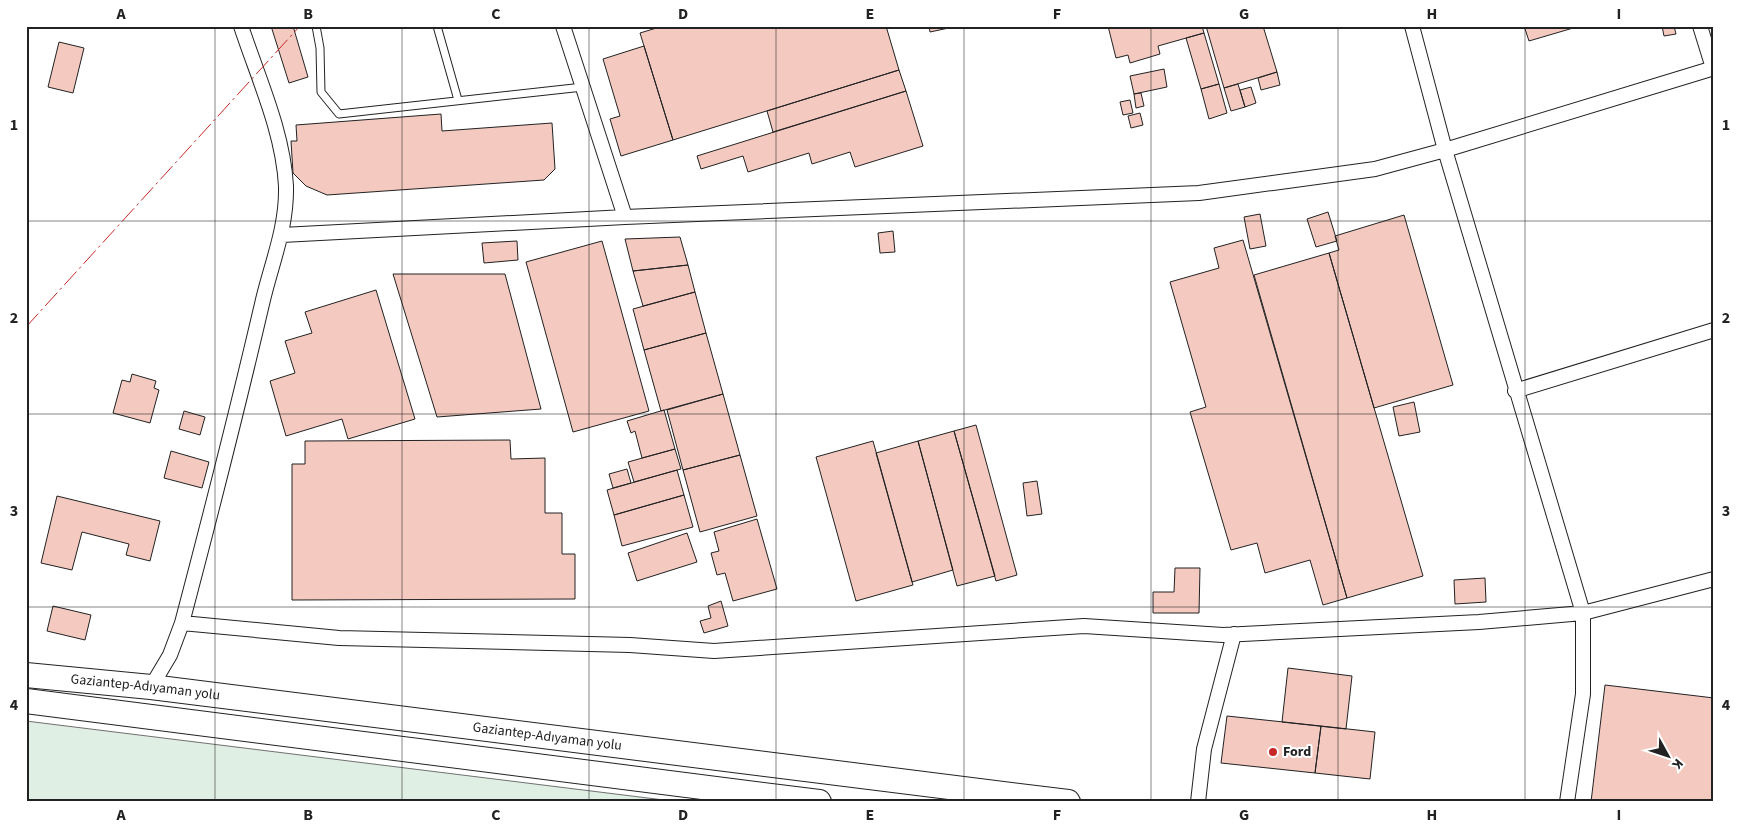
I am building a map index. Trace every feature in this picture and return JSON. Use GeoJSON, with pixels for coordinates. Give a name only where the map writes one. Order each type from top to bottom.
{"type":"FeatureCollection","features":[{"type":"Feature","properties":{"kind":"highway"},"geometry":{"type":"LineString","coordinates":[[26,661],[48,665],[105,683]]}},
{"type":"Feature","properties":{"kind":"highway","name":"Gaziantep-Adıyaman yolu"},"geometry":{"type":"LineString","coordinates":[[26,675],[150,687],[1068,802]]}},
{"type":"Feature","properties":{"kind":"highway","name":"Gaziantep-Adıyaman yolu"},"geometry":{"type":"LineString","coordinates":[[26,701],[819,802]]}},
{"type":"Feature","properties":{"kind":"street"},"geometry":{"type":"LineString","coordinates":[[150,687],[170,655],[182,623],[236,416],[264,294],[282,235],[286,187],[280,142],[242,26]]}},
{"type":"Feature","properties":{"kind":"street"},"geometry":{"type":"LineString","coordinates":[[563,26],[625,217]]}},
{"type":"Feature","properties":{"kind":"street"},"geometry":{"type":"LineString","coordinates":[[1412,26],[1445,150],[1515,391],[1583,613],[1582,694],[1567,802]]}},
{"type":"Feature","properties":{"kind":"street"},"geometry":{"type":"LineString","coordinates":[[282,235],[625,217],[1199,193],[1375,169],[1445,150],[1714,68],[1700,26]]}},
{"type":"Feature","properties":{"kind":"street"},"geometry":{"type":"LineString","coordinates":[[1515,391],[1714,330]]}},
{"type":"Feature","properties":{"kind":"street"},"geometry":{"type":"LineString","coordinates":[[182,623],[339,638],[630,646],[714,651],[1084,626],[1234,634],[1479,622],[1583,613],[1714,579]]}},
{"type":"Feature","properties":{"kind":"street"},"geometry":{"type":"LineString","coordinates":[[1198,802],[1204,749],[1234,634]]}},
{"type":"Feature","properties":{"kind":"lane"},"geometry":{"type":"LineString","coordinates":[[316,26],[320,48],[321,92],[340,114],[582,87]]}},
{"type":"Feature","properties":{"kind":"lane"},"geometry":{"type":"LineString","coordinates":[[437,26],[458,100]]}},
{"type":"Feature","properties":{"kind":"green space"},"geometry":{"type":"Polygon","coordinates":[[[26,721],[680,802],[26,802],[26,721]]]}},
{"type":"Feature","properties":{"kind":"building"},"geometry":{"type":"Polygon","coordinates":[[[271,26],[293,26],[308,77],[289,83],[271,26]]]}},
{"type":"Feature","properties":{"kind":"building"},"geometry":{"type":"Polygon","coordinates":[[[663,26],[886,26],[899,70],[673,140],[640,33],[663,26]]]}},
{"type":"Feature","properties":{"kind":"building"},"geometry":{"type":"Polygon","coordinates":[[[929,26],[958,26],[930,32],[929,26]]]}},
{"type":"Feature","properties":{"kind":"building"},"geometry":{"type":"Polygon","coordinates":[[[1108,26],[1202,26],[1204,33],[1158,46],[1160,54],[1130,63],[1128,55],[1116,58],[1108,26]]]}},
{"type":"Feature","properties":{"kind":"building"},"geometry":{"type":"Polygon","coordinates":[[[1206,26],[1263,26],[1277,72],[1224,88],[1206,26]]]}},
{"type":"Feature","properties":{"kind":"building"},"geometry":{"type":"Polygon","coordinates":[[[1524,26],[1580,26],[1529,41],[1524,26]]]}},
{"type":"Feature","properties":{"kind":"building"},"geometry":{"type":"Polygon","coordinates":[[[1662,26],[1674,26],[1676,34],[1664,36],[1662,26]]]}},
{"type":"Feature","properties":{"kind":"building"},"geometry":{"type":"Polygon","coordinates":[[[1204,33],[1219,84],[1201,89],[1186,38],[1204,33]]]}},
{"type":"Feature","properties":{"kind":"building"},"geometry":{"type":"Polygon","coordinates":[[[59,42],[84,48],[73,93],[48,87],[59,42]]]}},
{"type":"Feature","properties":{"kind":"building"},"geometry":{"type":"Polygon","coordinates":[[[644,46],[673,140],[621,156],[610,119],[620,116],[603,59],[644,46]]]}},
{"type":"Feature","properties":{"kind":"building"},"geometry":{"type":"Polygon","coordinates":[[[1164,69],[1167,87],[1134,94],[1130,76],[1164,69]]]}},
{"type":"Feature","properties":{"kind":"building"},"geometry":{"type":"Polygon","coordinates":[[[899,70],[906,91],[773,132],[767,111],[899,70]]]}},
{"type":"Feature","properties":{"kind":"building"},"geometry":{"type":"Polygon","coordinates":[[[1277,72],[1280,85],[1261,90],[1258,78],[1277,72]]]}},
{"type":"Feature","properties":{"kind":"building"},"geometry":{"type":"Polygon","coordinates":[[[1219,84],[1227,113],[1209,119],[1201,89],[1219,84]]]}},
{"type":"Feature","properties":{"kind":"building"},"geometry":{"type":"Polygon","coordinates":[[[1238,84],[1245,107],[1231,111],[1224,88],[1238,84]]]}},
{"type":"Feature","properties":{"kind":"building"},"geometry":{"type":"Polygon","coordinates":[[[1251,87],[1256,103],[1245,107],[1240,90],[1251,87]]]}},
{"type":"Feature","properties":{"kind":"building"},"geometry":{"type":"Polygon","coordinates":[[[906,91],[923,146],[855,167],[850,152],[812,164],[809,153],[748,172],[743,156],[701,169],[697,156],[906,91]]]}},
{"type":"Feature","properties":{"kind":"building"},"geometry":{"type":"Polygon","coordinates":[[[1141,93],[1144,106],[1136,108],[1134,94],[1141,93]]]}},
{"type":"Feature","properties":{"kind":"building"},"geometry":{"type":"Polygon","coordinates":[[[1130,100],[1133,113],[1123,115],[1120,102],[1130,100]]]}},
{"type":"Feature","properties":{"kind":"building"},"geometry":{"type":"Polygon","coordinates":[[[1140,113],[1143,125],[1131,128],[1128,116],[1140,113]]]}},
{"type":"Feature","properties":{"kind":"building"},"geometry":{"type":"Polygon","coordinates":[[[441,114],[442,131],[552,123],[555,169],[544,180],[327,195],[306,186],[293,173],[291,141],[297,141],[296,125],[441,114]]]}},
{"type":"Feature","properties":{"kind":"building"},"geometry":{"type":"Polygon","coordinates":[[[1328,212],[1337,241],[1316,247],[1307,219],[1328,212]]]}},
{"type":"Feature","properties":{"kind":"building"},"geometry":{"type":"Polygon","coordinates":[[[1260,214],[1266,246],[1250,249],[1244,217],[1260,214]]]}},
{"type":"Feature","properties":{"kind":"building"},"geometry":{"type":"Polygon","coordinates":[[[1404,215],[1453,385],[1374,408],[1329,253],[1339,250],[1335,236],[1404,215]]]}},
{"type":"Feature","properties":{"kind":"building"},"geometry":{"type":"Polygon","coordinates":[[[893,231],[895,252],[880,253],[878,233],[893,231]]]}},
{"type":"Feature","properties":{"kind":"building"},"geometry":{"type":"Polygon","coordinates":[[[680,237],[688,265],[633,271],[625,239],[680,237]]]}},
{"type":"Feature","properties":{"kind":"building"},"geometry":{"type":"Polygon","coordinates":[[[1243,240],[1347,598],[1323,605],[1310,560],[1265,573],[1257,543],[1231,550],[1190,412],[1206,407],[1170,282],[1219,268],[1214,248],[1243,240]]]}},
{"type":"Feature","properties":{"kind":"building"},"geometry":{"type":"Polygon","coordinates":[[[517,241],[518,260],[484,263],[482,243],[517,241]]]}},
{"type":"Feature","properties":{"kind":"building"},"geometry":{"type":"Polygon","coordinates":[[[602,241],[649,411],[573,432],[526,262],[602,241]]]}},
{"type":"Feature","properties":{"kind":"building"},"geometry":{"type":"Polygon","coordinates":[[[1329,253],[1423,576],[1347,598],[1254,275],[1329,253]]]}},
{"type":"Feature","properties":{"kind":"building"},"geometry":{"type":"Polygon","coordinates":[[[688,265],[695,292],[643,306],[633,271],[688,265]]]}},
{"type":"Feature","properties":{"kind":"building"},"geometry":{"type":"Polygon","coordinates":[[[393,274],[505,274],[541,409],[437,417],[393,274]]]}},
{"type":"Feature","properties":{"kind":"building"},"geometry":{"type":"Polygon","coordinates":[[[376,290],[415,419],[348,439],[342,419],[286,436],[270,381],[295,373],[285,341],[312,333],[305,312],[376,290]]]}},
{"type":"Feature","properties":{"kind":"building"},"geometry":{"type":"Polygon","coordinates":[[[695,292],[706,333],[644,350],[633,309],[695,292]]]}},
{"type":"Feature","properties":{"kind":"building"},"geometry":{"type":"Polygon","coordinates":[[[706,333],[723,394],[661,411],[644,350],[706,333]]]}},
{"type":"Feature","properties":{"kind":"building"},"geometry":{"type":"Polygon","coordinates":[[[132,374],[156,381],[154,388],[159,390],[150,423],[113,413],[122,380],[130,382],[132,374]]]}},
{"type":"Feature","properties":{"kind":"building"},"geometry":{"type":"Polygon","coordinates":[[[723,394],[740,455],[683,470],[667,410],[723,394]]]}},
{"type":"Feature","properties":{"kind":"building"},"geometry":{"type":"Polygon","coordinates":[[[1414,402],[1420,432],[1399,436],[1393,407],[1414,402]]]}},
{"type":"Feature","properties":{"kind":"building"},"geometry":{"type":"Polygon","coordinates":[[[664,410],[675,449],[642,458],[635,431],[631,433],[627,421],[664,410]]]}},
{"type":"Feature","properties":{"kind":"building"},"geometry":{"type":"Polygon","coordinates":[[[184,411],[205,417],[200,435],[179,429],[184,411]]]}},
{"type":"Feature","properties":{"kind":"building"},"geometry":{"type":"Polygon","coordinates":[[[976,425],[1017,575],[996,581],[954,431],[976,425]]]}},
{"type":"Feature","properties":{"kind":"building"},"geometry":{"type":"Polygon","coordinates":[[[954,431],[995,576],[957,586],[918,441],[954,431]]]}},
{"type":"Feature","properties":{"kind":"building"},"geometry":{"type":"Polygon","coordinates":[[[510,440],[511,459],[545,458],[545,513],[562,513],[562,554],[575,554],[575,599],[292,600],[292,464],[305,464],[305,441],[510,440]]]}},
{"type":"Feature","properties":{"kind":"building"},"geometry":{"type":"Polygon","coordinates":[[[873,441],[913,585],[856,601],[816,457],[873,441]]]}},
{"type":"Feature","properties":{"kind":"building"},"geometry":{"type":"Polygon","coordinates":[[[918,441],[953,570],[912,582],[876,453],[918,441]]]}},
{"type":"Feature","properties":{"kind":"building"},"geometry":{"type":"Polygon","coordinates":[[[675,449],[681,469],[634,482],[628,462],[675,449]]]}},
{"type":"Feature","properties":{"kind":"building"},"geometry":{"type":"Polygon","coordinates":[[[171,451],[209,462],[202,488],[164,478],[171,451]]]}},
{"type":"Feature","properties":{"kind":"building"},"geometry":{"type":"Polygon","coordinates":[[[740,455],[757,516],[700,532],[683,470],[740,455]]]}},
{"type":"Feature","properties":{"kind":"building"},"geometry":{"type":"Polygon","coordinates":[[[627,469],[631,483],[613,488],[609,474],[627,469]]]}},
{"type":"Feature","properties":{"kind":"building"},"geometry":{"type":"Polygon","coordinates":[[[677,470],[684,495],[614,515],[607,490],[677,470]]]}},
{"type":"Feature","properties":{"kind":"building"},"geometry":{"type":"Polygon","coordinates":[[[1037,481],[1042,514],[1027,516],[1023,483],[1037,481]]]}},
{"type":"Feature","properties":{"kind":"building"},"geometry":{"type":"Polygon","coordinates":[[[684,495],[693,527],[622,546],[614,515],[684,495]]]}},
{"type":"Feature","properties":{"kind":"building"},"geometry":{"type":"Polygon","coordinates":[[[57,496],[160,521],[150,561],[126,555],[129,544],[82,532],[72,570],[41,563],[57,496]]]}},
{"type":"Feature","properties":{"kind":"building"},"geometry":{"type":"Polygon","coordinates":[[[757,519],[777,589],[733,601],[725,573],[717,575],[711,553],[719,551],[714,532],[757,519]]]}},
{"type":"Feature","properties":{"kind":"building"},"geometry":{"type":"Polygon","coordinates":[[[687,533],[697,562],[637,581],[628,553],[687,533]]]}},
{"type":"Feature","properties":{"kind":"building"},"geometry":{"type":"Polygon","coordinates":[[[1175,568],[1200,568],[1199,613],[1153,613],[1153,592],[1174,592],[1175,568]]]}},
{"type":"Feature","properties":{"kind":"building"},"geometry":{"type":"Polygon","coordinates":[[[1485,578],[1486,602],[1455,604],[1454,580],[1485,578]]]}},
{"type":"Feature","properties":{"kind":"building"},"geometry":{"type":"Polygon","coordinates":[[[721,601],[728,626],[704,633],[700,621],[711,618],[708,606],[721,601]]]}},
{"type":"Feature","properties":{"kind":"building"},"geometry":{"type":"Polygon","coordinates":[[[53,606],[91,615],[85,640],[47,631],[53,606]]]}},
{"type":"Feature","properties":{"kind":"building"},"geometry":{"type":"Polygon","coordinates":[[[1288,668],[1352,676],[1346,729],[1282,722],[1288,668]]]}},
{"type":"Feature","properties":{"kind":"building"},"geometry":{"type":"Polygon","coordinates":[[[1605,685],[1714,698],[1714,802],[1591,802],[1605,685]]]}},
{"type":"Feature","properties":{"kind":"building"},"geometry":{"type":"Polygon","coordinates":[[[1227,716],[1321,726],[1315,773],[1221,763],[1227,716]]]}},
{"type":"Feature","properties":{"kind":"building"},"geometry":{"type":"Polygon","coordinates":[[[1321,726],[1375,732],[1370,779],[1315,773],[1321,726]]]}},
{"type":"Feature","properties":{"kind":"power"},"geometry":{"type":"LineString","coordinates":[[26,327],[300,26]]}},
{"type":"Feature","properties":{"kind":"place","name":"Ford"},"geometry":{"type":"Point","coordinates":[1273,752]}}]}
